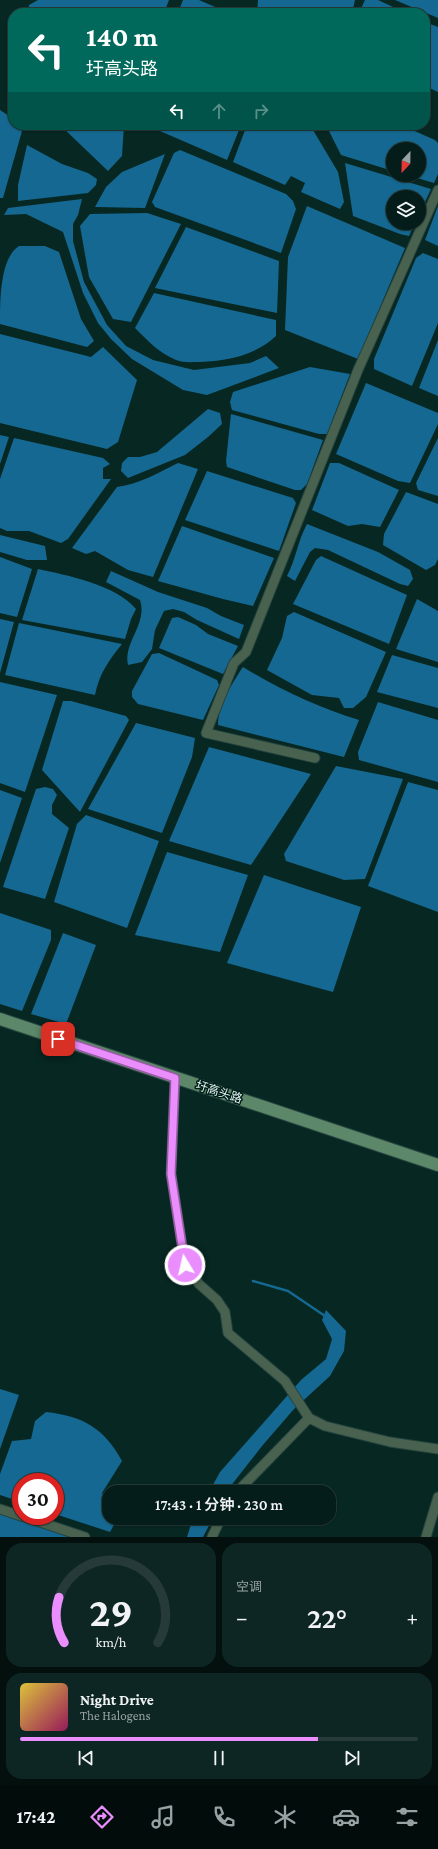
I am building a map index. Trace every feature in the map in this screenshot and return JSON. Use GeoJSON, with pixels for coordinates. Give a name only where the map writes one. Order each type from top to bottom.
{"type":"FeatureCollection","features":[{"type":"Feature","properties":{"kind":"street"},"geometry":{"type":"LineString","coordinates":[[315,758],[206,733],[234,663],[246,652],[358,370],[438,190]]}},
{"type":"Feature","properties":{"kind":"street","name":"圩高头路"},"geometry":{"type":"LineString","coordinates":[[0,1019],[438,1165]]}},
{"type":"Feature","properties":{"kind":"street"},"geometry":{"type":"LineString","coordinates":[[175,1078],[171,1174],[185,1265],[199,1284],[217,1300],[225,1312],[228,1333],[285,1381],[309,1418],[325,1426],[390,1442],[438,1449]]}},
{"type":"Feature","properties":{"kind":"street"},"geometry":{"type":"LineString","coordinates":[[244,1485],[309,1418]]}},
{"type":"Feature","properties":{"kind":"street"},"geometry":{"type":"LineString","coordinates":[[426,1537],[438,1497]]}},
{"type":"Feature","properties":{"kind":"street"},"geometry":{"type":"LineString","coordinates":[[0,1509],[12,1513]]}},
{"type":"Feature","properties":{"kind":"street"},"geometry":{"type":"LineString","coordinates":[[48,1525],[85,1537]]}},
{"type":"Feature","properties":{"kind":"street"},"geometry":{"type":"LineString","coordinates":[[212,1537],[218,1525]]}},
{"type":"Feature","properties":{"kind":"water"},"geometry":{"type":"Polygon","coordinates":[[[38,0],[169,0],[166,8],[29,8],[29,5],[38,0]]]}},
{"type":"Feature","properties":{"kind":"water"},"geometry":{"type":"Polygon","coordinates":[[[183,0],[199,0],[217,8],[180,8],[183,0]]]}},
{"type":"Feature","properties":{"kind":"water"},"geometry":{"type":"Polygon","coordinates":[[[258,0],[355,0],[353,8],[257,8],[258,0]]]}},
{"type":"Feature","properties":{"kind":"water"},"geometry":{"type":"Polygon","coordinates":[[[365,0],[378,0],[395,8],[361,8],[365,0]]]}},
{"type":"Feature","properties":{"kind":"water"},"geometry":{"type":"Polygon","coordinates":[[[395,0],[438,0],[438,18],[430,15],[430,8],[414,8],[395,0]]]}},
{"type":"Feature","properties":{"kind":"water"},"geometry":{"type":"Polygon","coordinates":[[[430,24],[438,27],[438,92],[430,88],[430,24]]]}},
{"type":"Feature","properties":{"kind":"water"},"geometry":{"type":"Polygon","coordinates":[[[0,110],[8,115],[8,130],[22,131],[3,198],[0,198],[0,110]]]}},
{"type":"Feature","properties":{"kind":"water"},"geometry":{"type":"Polygon","coordinates":[[[65,130],[124,130],[122,156],[108,171],[65,130]]]}},
{"type":"Feature","properties":{"kind":"water"},"geometry":{"type":"Polygon","coordinates":[[[158,130],[239,130],[227,160],[158,130]]]}},
{"type":"Feature","properties":{"kind":"water"},"geometry":{"type":"Polygon","coordinates":[[[245,130],[313,130],[338,172],[344,202],[340,209],[301,192],[305,183],[291,176],[285,185],[233,162],[245,130]]]}},
{"type":"Feature","properties":{"kind":"water"},"geometry":{"type":"Polygon","coordinates":[[[328,130],[412,130],[435,140],[438,143],[438,174],[434,183],[426,181],[426,142],[386,142],[386,169],[341,155],[328,130]]]}},
{"type":"Feature","properties":{"kind":"water"},"geometry":{"type":"Polygon","coordinates":[[[27,145],[62,164],[88,173],[97,179],[96,185],[88,193],[18,201],[18,185],[27,145]]]}},
{"type":"Feature","properties":{"kind":"water"},"geometry":{"type":"Polygon","coordinates":[[[180,150],[286,194],[293,201],[296,209],[281,253],[155,207],[152,202],[174,153],[180,150]]]}},
{"type":"Feature","properties":{"kind":"water"},"geometry":{"type":"Polygon","coordinates":[[[165,154],[145,208],[95,207],[106,187],[122,172],[165,154]]]}},
{"type":"Feature","properties":{"kind":"water"},"geometry":{"type":"Polygon","coordinates":[[[345,163],[386,175],[386,182],[408,182],[431,189],[426,200],[426,190],[386,190],[386,229],[353,216],[345,163]]]}},
{"type":"Feature","properties":{"kind":"water"},"geometry":{"type":"Polygon","coordinates":[[[82,199],[78,215],[73,224],[73,241],[84,282],[107,325],[126,346],[153,360],[194,370],[250,363],[266,356],[279,368],[207,395],[183,390],[132,359],[111,339],[98,323],[83,293],[63,232],[26,214],[4,215],[8,208],[82,199]]]}},
{"type":"Feature","properties":{"kind":"water"},"geometry":{"type":"Polygon","coordinates":[[[307,206],[405,248],[358,359],[285,330],[288,257],[307,206]]]}},
{"type":"Feature","properties":{"kind":"water"},"geometry":{"type":"Polygon","coordinates":[[[438,206],[438,246],[425,240],[438,206]]]}},
{"type":"Feature","properties":{"kind":"water"},"geometry":{"type":"Polygon","coordinates":[[[147,213],[181,224],[131,322],[113,319],[89,277],[80,226],[90,214],[147,213]]]}},
{"type":"Feature","properties":{"kind":"water"},"geometry":{"type":"Polygon","coordinates":[[[186,227],[279,261],[277,313],[155,288],[186,227]]]}},
{"type":"Feature","properties":{"kind":"water"},"geometry":{"type":"Polygon","coordinates":[[[390,230],[412,230],[409,236],[390,230]]]}},
{"type":"Feature","properties":{"kind":"water"},"geometry":{"type":"Polygon","coordinates":[[[19,246],[45,246],[59,252],[81,319],[94,341],[87,347],[0,324],[2,280],[8,260],[19,246]]]}},
{"type":"Feature","properties":{"kind":"water"},"geometry":{"type":"Polygon","coordinates":[[[423,253],[438,259],[438,323],[412,386],[374,369],[374,359],[416,258],[423,253]]]}},
{"type":"Feature","properties":{"kind":"water"},"geometry":{"type":"Polygon","coordinates":[[[154,293],[276,320],[276,336],[268,343],[250,353],[231,359],[200,362],[185,362],[176,360],[159,350],[135,328],[154,293]]]}},
{"type":"Feature","properties":{"kind":"water"},"geometry":{"type":"Polygon","coordinates":[[[0,334],[91,357],[103,347],[137,380],[118,442],[107,449],[0,423],[0,334]]]}},
{"type":"Feature","properties":{"kind":"water"},"geometry":{"type":"Polygon","coordinates":[[[438,340],[438,396],[419,388],[438,340]]]}},
{"type":"Feature","properties":{"kind":"water"},"geometry":{"type":"Polygon","coordinates":[[[310,367],[350,374],[327,434],[319,434],[232,410],[230,402],[233,392],[310,367]]]}},
{"type":"Feature","properties":{"kind":"water"},"geometry":{"type":"Polygon","coordinates":[[[366,383],[438,413],[438,424],[410,483],[398,481],[336,454],[366,383]]]}},
{"type":"Feature","properties":{"kind":"water"},"geometry":{"type":"Polygon","coordinates":[[[208,409],[220,413],[222,424],[185,455],[128,478],[121,471],[122,463],[128,457],[140,457],[157,452],[208,409]]]}},
{"type":"Feature","properties":{"kind":"water"},"geometry":{"type":"Polygon","coordinates":[[[231,414],[323,440],[307,484],[301,490],[295,490],[227,467],[226,461],[231,414]]]}},
{"type":"Feature","properties":{"kind":"water"},"geometry":{"type":"Polygon","coordinates":[[[0,435],[9,437],[0,464],[0,435]]]}},
{"type":"Feature","properties":{"kind":"water"},"geometry":{"type":"Polygon","coordinates":[[[14,438],[103,458],[110,464],[103,468],[103,479],[111,479],[68,539],[61,543],[29,531],[7,531],[0,528],[0,479],[14,438]]]}},
{"type":"Feature","properties":{"kind":"water"},"geometry":{"type":"Polygon","coordinates":[[[438,438],[438,496],[418,490],[416,483],[438,438]]]}},
{"type":"Feature","properties":{"kind":"water"},"geometry":{"type":"Polygon","coordinates":[[[178,463],[198,469],[153,577],[128,570],[95,551],[86,554],[72,548],[117,487],[141,481],[178,463]]]}},
{"type":"Feature","properties":{"kind":"water"},"geometry":{"type":"Polygon","coordinates":[[[330,463],[339,463],[399,490],[380,527],[362,524],[348,526],[312,510],[330,463]]]}},
{"type":"Feature","properties":{"kind":"water"},"geometry":{"type":"Polygon","coordinates":[[[207,471],[293,498],[296,503],[279,551],[185,520],[207,471]]]}},
{"type":"Feature","properties":{"kind":"water"},"geometry":{"type":"Polygon","coordinates":[[[406,492],[438,504],[438,559],[435,565],[426,570],[383,545],[384,534],[406,492]]]}},
{"type":"Feature","properties":{"kind":"water"},"geometry":{"type":"Polygon","coordinates":[[[307,524],[378,552],[410,570],[413,579],[408,586],[400,584],[328,550],[315,548],[310,552],[295,581],[287,576],[293,563],[301,536],[307,524]]]}},
{"type":"Feature","properties":{"kind":"water"},"geometry":{"type":"Polygon","coordinates":[[[182,526],[274,558],[253,606],[158,581],[182,526]]]}},
{"type":"Feature","properties":{"kind":"water"},"geometry":{"type":"Polygon","coordinates":[[[0,535],[45,546],[47,560],[27,560],[0,552],[0,535]]]}},
{"type":"Feature","properties":{"kind":"water"},"geometry":{"type":"Polygon","coordinates":[[[321,556],[407,595],[389,644],[293,604],[316,560],[321,556]]]}},
{"type":"Feature","properties":{"kind":"water"},"geometry":{"type":"Polygon","coordinates":[[[0,557],[32,569],[17,617],[0,613],[0,557]]]}},
{"type":"Feature","properties":{"kind":"water"},"geometry":{"type":"Polygon","coordinates":[[[38,569],[62,574],[104,587],[117,593],[127,601],[136,609],[131,619],[125,639],[22,620],[38,569]]]}},
{"type":"Feature","properties":{"kind":"water"},"geometry":{"type":"Polygon","coordinates":[[[111,571],[158,592],[207,608],[221,616],[244,625],[239,639],[197,620],[184,612],[173,609],[164,611],[155,630],[152,649],[142,662],[128,665],[127,657],[129,649],[141,617],[142,609],[140,600],[106,582],[111,571]]]}},
{"type":"Feature","properties":{"kind":"water"},"geometry":{"type":"Polygon","coordinates":[[[417,599],[438,611],[438,662],[396,649],[417,599]]]}},
{"type":"Feature","properties":{"kind":"water"},"geometry":{"type":"Polygon","coordinates":[[[294,612],[386,652],[366,697],[353,708],[344,708],[339,698],[312,695],[267,670],[282,638],[287,616],[294,612]]]}},
{"type":"Feature","properties":{"kind":"water"},"geometry":{"type":"Polygon","coordinates":[[[178,617],[196,625],[208,634],[238,646],[223,674],[159,648],[172,618],[178,617]]]}},
{"type":"Feature","properties":{"kind":"water"},"geometry":{"type":"Polygon","coordinates":[[[0,619],[14,622],[0,673],[0,619]]]}},
{"type":"Feature","properties":{"kind":"water"},"geometry":{"type":"Polygon","coordinates":[[[19,623],[122,644],[105,668],[99,680],[95,695],[5,675],[19,623]]]}},
{"type":"Feature","properties":{"kind":"water"},"geometry":{"type":"Polygon","coordinates":[[[159,653],[217,680],[219,685],[203,720],[138,704],[132,697],[132,691],[152,654],[159,653]]]}},
{"type":"Feature","properties":{"kind":"water"},"geometry":{"type":"Polygon","coordinates":[[[392,655],[438,668],[438,708],[377,692],[392,655]]]}},
{"type":"Feature","properties":{"kind":"water"},"geometry":{"type":"Polygon","coordinates":[[[243,667],[300,697],[359,720],[344,757],[218,725],[220,710],[223,703],[230,687],[243,667]]]}},
{"type":"Feature","properties":{"kind":"water"},"geometry":{"type":"Polygon","coordinates":[[[0,682],[57,695],[25,792],[0,783],[0,682]]]}},
{"type":"Feature","properties":{"kind":"water"},"geometry":{"type":"Polygon","coordinates":[[[63,701],[71,701],[126,716],[129,720],[80,812],[42,770],[63,701]]]}},
{"type":"Feature","properties":{"kind":"water"},"geometry":{"type":"Polygon","coordinates":[[[378,702],[438,720],[438,782],[359,760],[358,752],[378,702]]]}},
{"type":"Feature","properties":{"kind":"water"},"geometry":{"type":"Polygon","coordinates":[[[136,723],[195,738],[192,757],[162,833],[88,809],[136,723]]]}},
{"type":"Feature","properties":{"kind":"water"},"geometry":{"type":"Polygon","coordinates":[[[209,747],[311,774],[251,865],[169,841],[209,747]]]}},
{"type":"Feature","properties":{"kind":"water"},"geometry":{"type":"Polygon","coordinates":[[[336,766],[403,779],[365,879],[344,880],[286,861],[284,854],[336,766]]]}},
{"type":"Feature","properties":{"kind":"water"},"geometry":{"type":"Polygon","coordinates":[[[408,782],[438,790],[438,912],[368,886],[408,782]]]}},
{"type":"Feature","properties":{"kind":"water"},"geometry":{"type":"Polygon","coordinates":[[[45,787],[53,789],[57,795],[52,805],[52,814],[69,828],[45,899],[3,887],[36,789],[45,787]]]}},
{"type":"Feature","properties":{"kind":"water"},"geometry":{"type":"Polygon","coordinates":[[[0,790],[22,798],[0,863],[0,790]]]}},
{"type":"Feature","properties":{"kind":"water"},"geometry":{"type":"Polygon","coordinates":[[[86,815],[159,841],[127,928],[54,902],[77,824],[86,815]]]}},
{"type":"Feature","properties":{"kind":"water"},"geometry":{"type":"Polygon","coordinates":[[[167,852],[248,875],[220,952],[135,935],[167,852]]]}},
{"type":"Feature","properties":{"kind":"water"},"geometry":{"type":"Polygon","coordinates":[[[264,875],[361,907],[333,992],[227,963],[264,875]]]}},
{"type":"Feature","properties":{"kind":"water"},"geometry":{"type":"Polygon","coordinates":[[[0,913],[51,930],[51,940],[22,1011],[0,1004],[0,913]]]}},
{"type":"Feature","properties":{"kind":"water"},"geometry":{"type":"Polygon","coordinates":[[[63,933],[96,945],[66,1024],[31,1014],[63,933]]]}},
{"type":"Feature","properties":{"kind":"water"},"geometry":{"type":"Polygon","coordinates":[[[326,1310],[346,1331],[344,1351],[330,1376],[294,1409],[262,1446],[231,1485],[213,1485],[220,1472],[301,1380],[326,1359],[332,1339],[322,1320],[326,1310]]]}},
{"type":"Feature","properties":{"kind":"water"},"geometry":{"type":"Polygon","coordinates":[[[0,1389],[19,1395],[0,1449],[0,1389]]]}},
{"type":"Feature","properties":{"kind":"water"},"geometry":{"type":"Polygon","coordinates":[[[46,1412],[71,1417],[82,1421],[100,1432],[115,1450],[122,1461],[107,1485],[102,1485],[102,1525],[114,1525],[110,1532],[64,1517],[64,1473],[12,1473],[12,1499],[0,1495],[0,1474],[12,1441],[31,1439],[35,1421],[46,1412]]]}},
{"type":"Feature","properties":{"kind":"water"},"geometry":{"type":"Polygon","coordinates":[[[0,1513],[12,1517],[12,1525],[34,1525],[69,1537],[0,1537],[0,1513]]]}},
{"type":"Feature","properties":{"kind":"water"},"geometry":{"type":"Polygon","coordinates":[[[191,1525],[209,1525],[203,1537],[187,1537],[191,1525]]]}},
{"type":"Feature","properties":{"kind":"waterway"},"geometry":{"type":"LineString","coordinates":[[253,1281],[288,1291],[325,1316]]}},
{"type":"Feature","properties":{"kind":"route"},"geometry":{"type":"LineString","coordinates":[[58,1039],[175,1078],[171,1174],[185,1265]]}}]}
